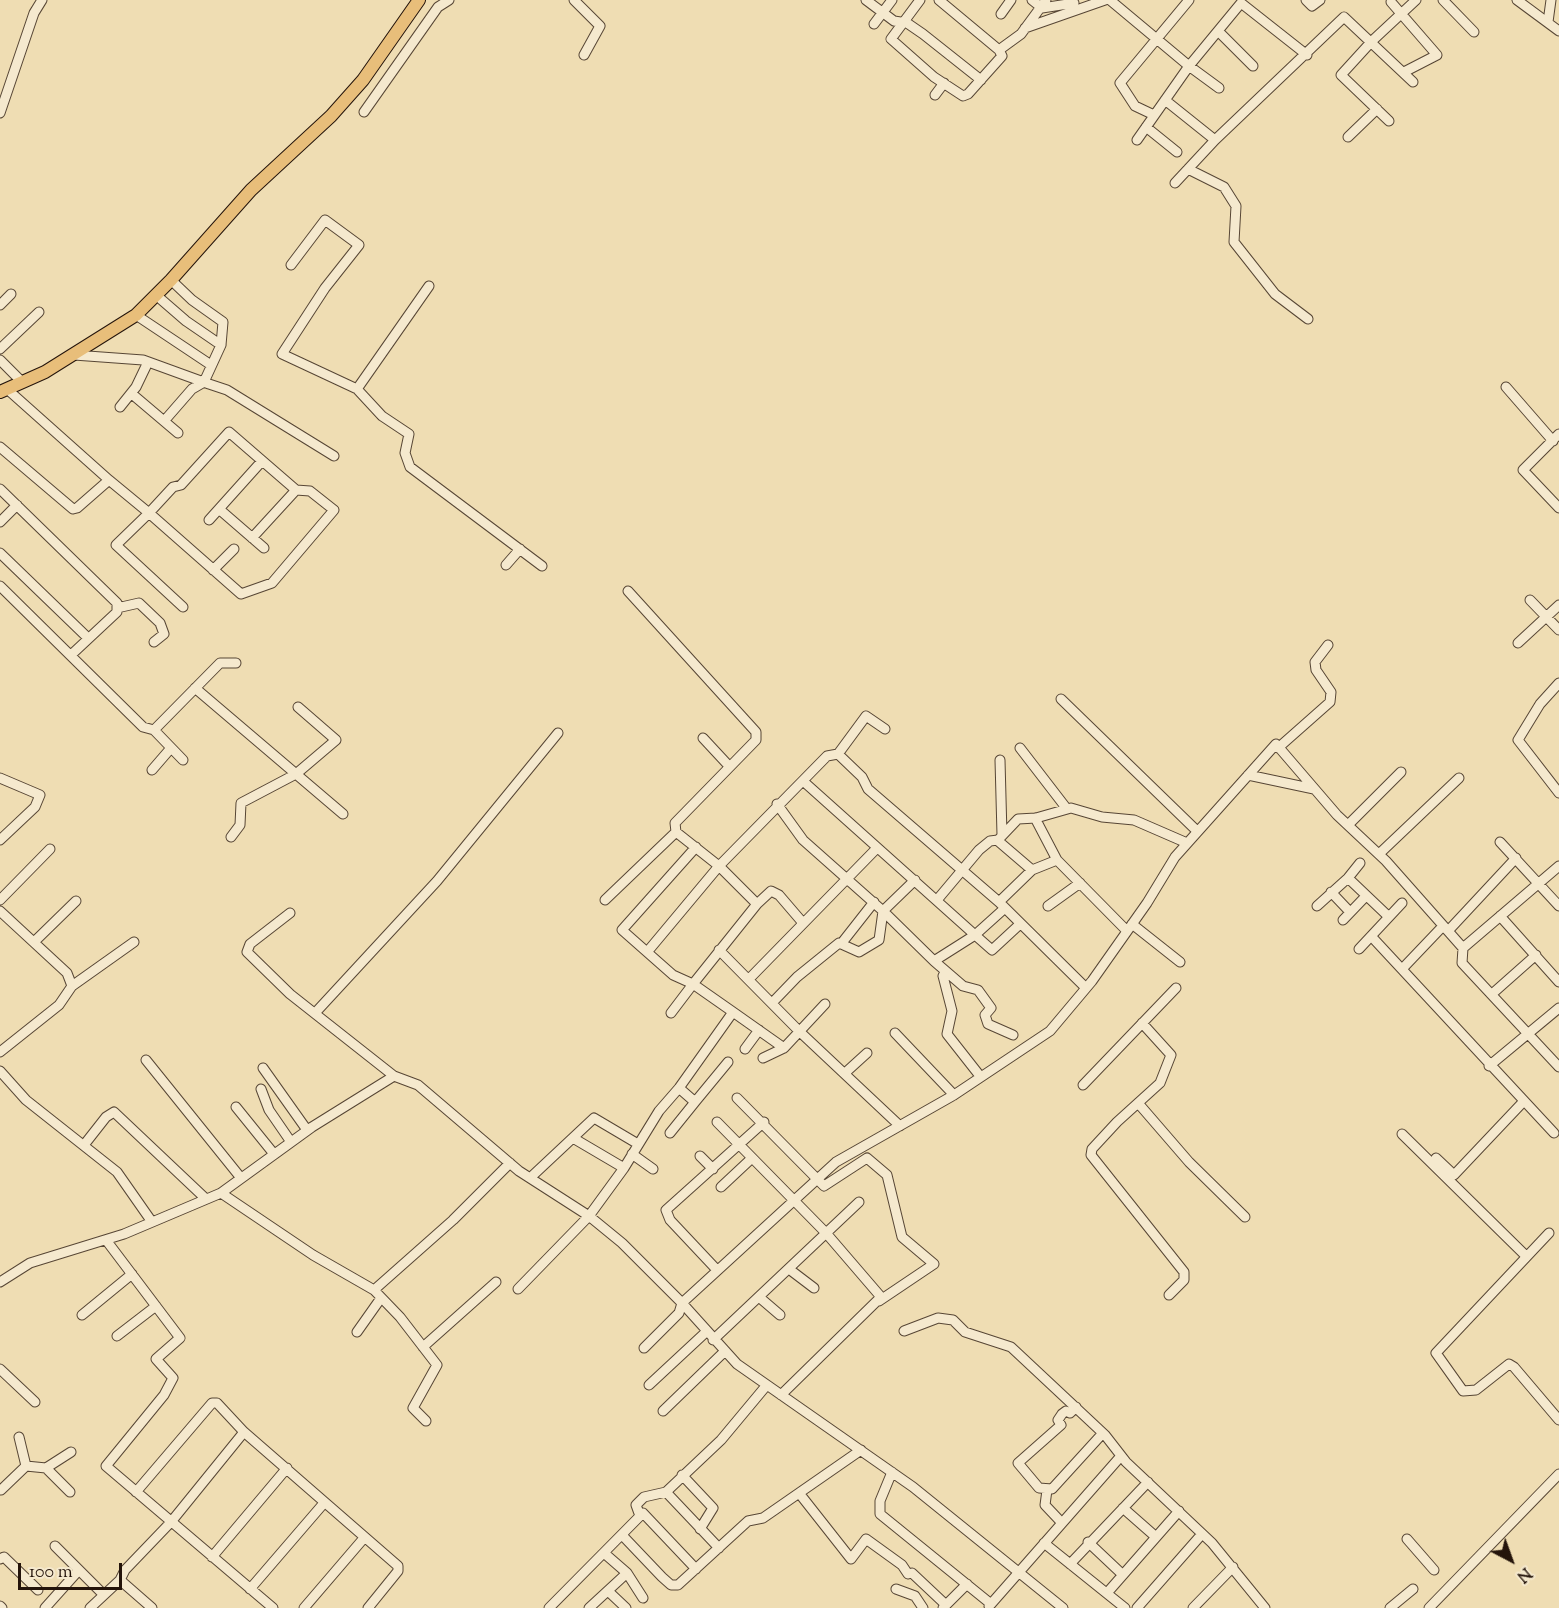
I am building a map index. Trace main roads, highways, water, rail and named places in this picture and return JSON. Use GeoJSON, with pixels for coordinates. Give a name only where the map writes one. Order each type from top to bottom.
{"type":"FeatureCollection","features":[{"type":"Feature","properties":{"kind":"main road"},"geometry":{"type":"LineString","coordinates":[[3,391],[74,355],[136,315],[171,280],[250,190],[331,116],[357,87],[419,0]]}}]}
